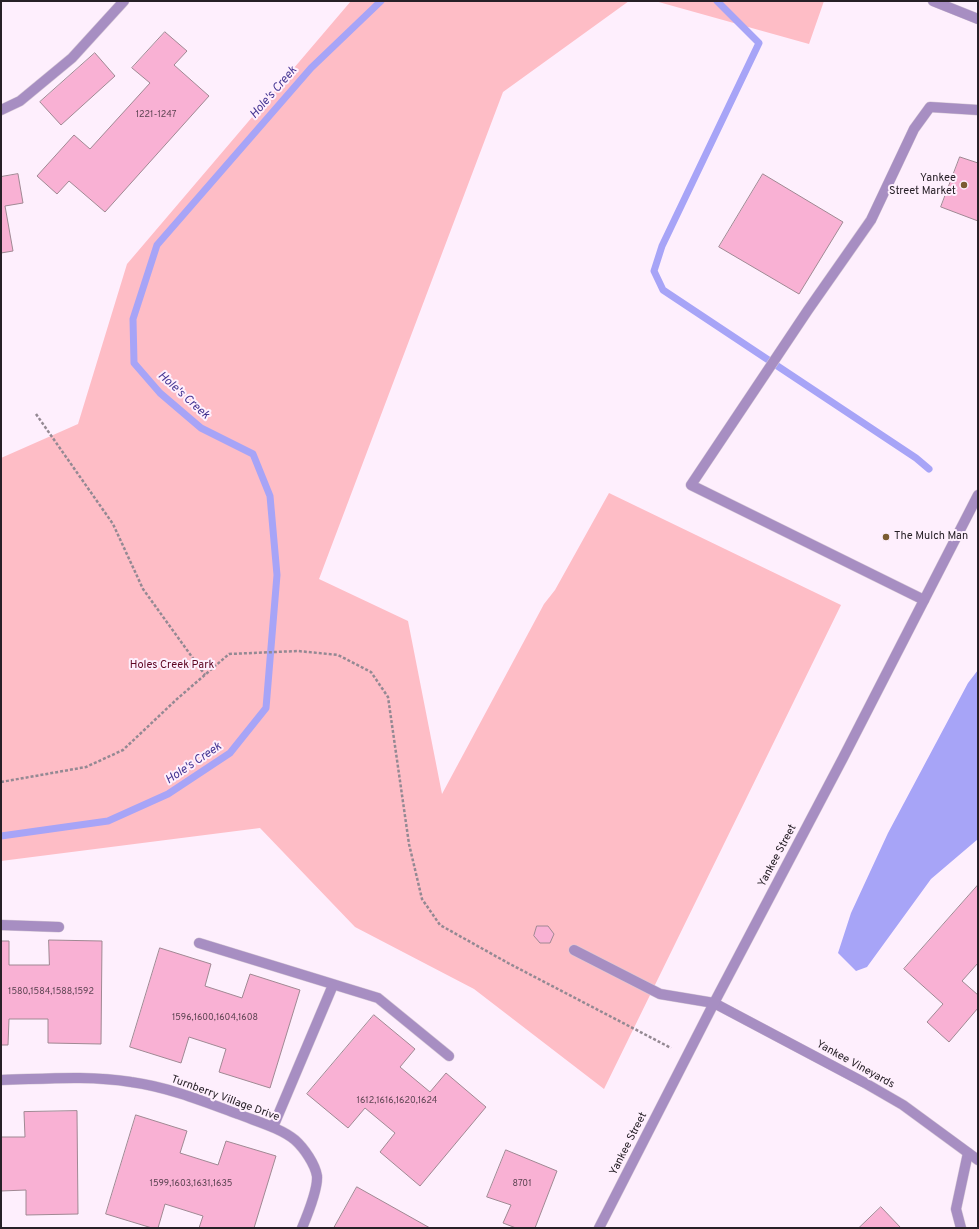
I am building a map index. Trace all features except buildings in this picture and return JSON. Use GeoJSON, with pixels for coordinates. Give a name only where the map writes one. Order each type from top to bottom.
{"type":"FeatureCollection","features":[{"type":"Feature","properties":{"kind":"street"},"geometry":{"type":"LineString","coordinates":[[1,110],[20,101],[72,58],[124,1]]}},
{"type":"Feature","properties":{"kind":"street"},"geometry":{"type":"LineString","coordinates":[[933,1],[978,19]]}},
{"type":"Feature","properties":{"kind":"street"},"geometry":{"type":"LineString","coordinates":[[924,600],[691,485],[871,220],[914,129],[930,107],[978,110]]}},
{"type":"Feature","properties":{"kind":"street","name":"Yankee Street"},"geometry":{"type":"LineString","coordinates":[[603,1227],[714,1003],[843,758],[978,495]]}},
{"type":"Feature","properties":{"kind":"street"},"geometry":{"type":"LineString","coordinates":[[1,925],[59,927]]}},
{"type":"Feature","properties":{"kind":"street"},"geometry":{"type":"LineString","coordinates":[[198,943],[378,998],[449,1056]]}},
{"type":"Feature","properties":{"kind":"street","name":"Yankee Vineyards"},"geometry":{"type":"LineString","coordinates":[[574,950],[660,994],[714,1003],[864,1083],[903,1106],[978,1160]]}},
{"type":"Feature","properties":{"kind":"street"},"geometry":{"type":"LineString","coordinates":[[273,1127],[333,985]]}},
{"type":"Feature","properties":{"kind":"street","name":"Turnberry Village Drive"},"geometry":{"type":"LineString","coordinates":[[1,1080],[92,1078],[132,1082],[178,1092],[273,1127],[295,1140],[307,1153],[315,1170],[317,1177],[312,1201],[302,1228]]}},
{"type":"Feature","properties":{"kind":"street"},"geometry":{"type":"LineString","coordinates":[[961,1228],[956,1209],[968,1153]]}},
{"type":"Feature","properties":{"kind":"path"},"geometry":{"type":"LineString","coordinates":[[36,414],[113,524],[143,589],[205,675]]}},
{"type":"Feature","properties":{"kind":"path"},"geometry":{"type":"LineString","coordinates":[[1,782],[86,767],[123,750],[177,699],[229,654],[298,651],[338,655],[371,672],[388,697],[411,851],[422,898],[440,925],[508,964],[687,1056]]}},
{"type":"Feature","properties":{"kind":"green space","name":"Holes Creek Park"},"geometry":{"type":"Polygon","coordinates":[[[351,1],[629,1],[503,92],[319,579],[408,621],[442,794],[544,604],[555,590],[609,493],[841,605],[604,1089],[474,989],[355,927],[260,828],[1,861],[1,458],[78,424],[127,264],[351,1]]]}},
{"type":"Feature","properties":{"kind":"green space"},"geometry":{"type":"Polygon","coordinates":[[[655,1],[824,1],[809,44],[655,1]]]}},
{"type":"Feature","properties":{"kind":"shaded area"},"geometry":{"type":"Polygon","coordinates":[[[978,670],[978,839],[931,879],[867,967],[856,971],[838,953],[851,913],[888,833],[968,683],[978,670]]]}},
{"type":"Feature","properties":{"kind":"waterway","name":"Hole's Creek"},"geometry":{"type":"LineString","coordinates":[[1,836],[108,821],[168,794],[230,753],[266,708],[277,575],[270,496],[253,454],[201,428],[160,393],[134,363],[133,319],[157,245],[311,68],[381,1]]}},
{"type":"Feature","properties":{"kind":"waterway"},"geometry":{"type":"LineString","coordinates":[[717,1],[759,43],[662,246],[654,271],[663,290],[916,458],[929,469]]}},
{"type":"Feature","properties":{"kind":"place","name":"Yankee Street Market"},"geometry":{"type":"Point","coordinates":[964,185]}},
{"type":"Feature","properties":{"kind":"place","name":"The Mulch Man"},"geometry":{"type":"Point","coordinates":[886,537]}}]}
